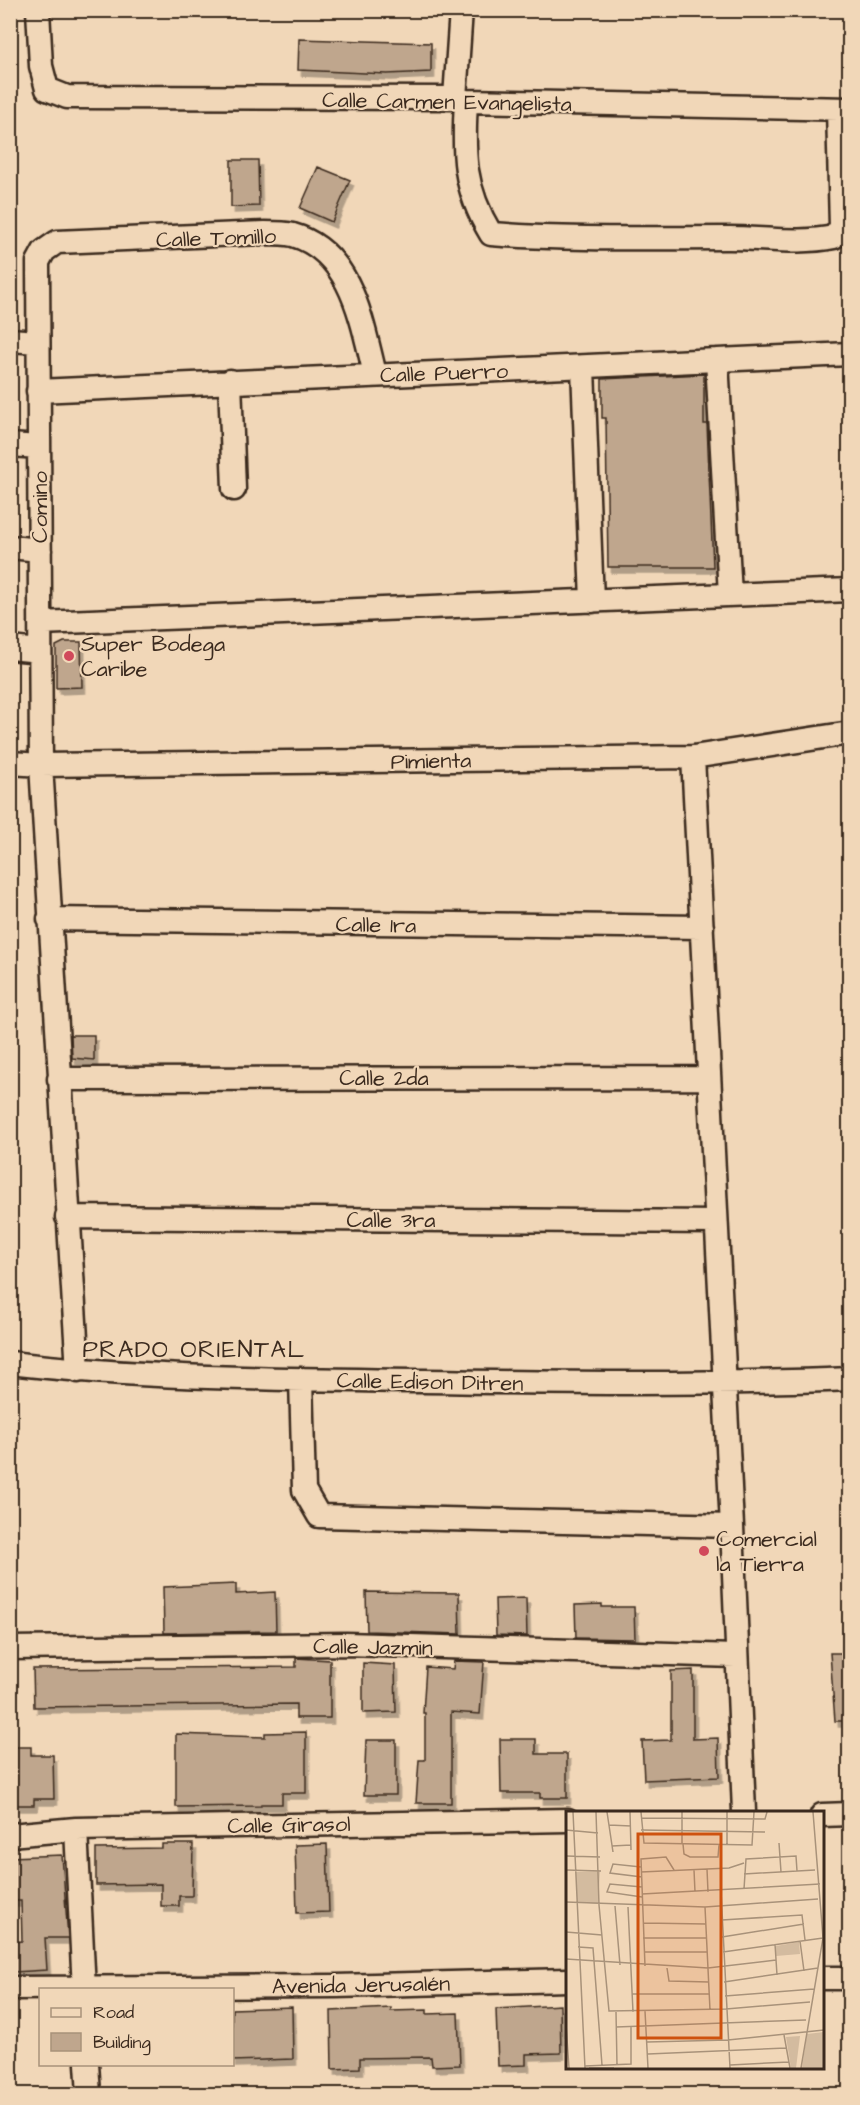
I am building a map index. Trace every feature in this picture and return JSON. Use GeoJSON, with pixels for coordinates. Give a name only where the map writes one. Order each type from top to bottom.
{"type":"FeatureCollection","features":[{"type":"Feature","properties":{"kind":"street","name":"Calle Carmen Evangelista"},"geometry":{"type":"LineString","coordinates":[[38,10],[41,66],[47,89],[67,97],[100,99],[461,99],[844,109]]}},
{"type":"Feature","properties":{"kind":"street"},"geometry":{"type":"LineString","coordinates":[[461,10],[461,99],[465,162],[476,209],[491,234],[536,237],[772,238],[815,241],[834,237],[841,227],[844,109]]}},
{"type":"Feature","properties":{"kind":"street","name":"Calle Tomillo"},"geometry":{"type":"LineString","coordinates":[[44,251],[57,242],[265,233],[292,235],[312,243],[336,263],[360,315],[375,374]]}},
{"type":"Feature","properties":{"kind":"street","name":"Comino"},"geometry":{"type":"LineString","coordinates":[[44,251],[38,262],[41,765],[78,1371]]}},
{"type":"Feature","properties":{"kind":"street"},"geometry":{"type":"LineString","coordinates":[[10,340],[38,342]]}},
{"type":"Feature","properties":{"kind":"street","name":"Calle Puerro"},"geometry":{"type":"LineString","coordinates":[[38,390],[375,374],[583,368],[849,354]]}},
{"type":"Feature","properties":{"kind":"street"},"geometry":{"type":"LineString","coordinates":[[717,360],[729,595]]}},
{"type":"Feature","properties":{"kind":"street"},"geometry":{"type":"LineString","coordinates":[[583,368],[592,601]]}},
{"type":"Feature","properties":{"kind":"street"},"geometry":{"type":"LineString","coordinates":[[230,381],[234,489]]}},
{"type":"Feature","properties":{"kind":"street"},"geometry":{"type":"LineString","coordinates":[[10,445],[39,447]]}},
{"type":"Feature","properties":{"kind":"street"},"geometry":{"type":"LineString","coordinates":[[10,547],[40,550]]}},
{"type":"Feature","properties":{"kind":"street"},"geometry":{"type":"LineString","coordinates":[[40,623],[849,591]]}},
{"type":"Feature","properties":{"kind":"street"},"geometry":{"type":"LineString","coordinates":[[10,648],[40,651]]}},
{"type":"Feature","properties":{"kind":"street","name":"Pimienta"},"geometry":{"type":"LineString","coordinates":[[10,763],[41,765],[693,757],[849,733]]}},
{"type":"Feature","properties":{"kind":"street"},"geometry":{"type":"LineString","coordinates":[[693,757],[732,1526],[735,1656],[744,1811]]}},
{"type":"Feature","properties":{"kind":"street","name":"Calle 1ra"},"geometry":{"type":"LineString","coordinates":[[49,919],[702,927]]}},
{"type":"Feature","properties":{"kind":"street","name":"Calle 2da"},"geometry":{"type":"LineString","coordinates":[[59,1078],[709,1078]]}},
{"type":"Feature","properties":{"kind":"street","name":"Calle 3ra"},"geometry":{"type":"LineString","coordinates":[[67,1217],[716,1222]]}},
{"type":"Feature","properties":{"kind":"street","name":"Calle Edison Ditren"},"geometry":{"type":"LineString","coordinates":[[10,1364],[78,1371],[301,1379],[724,1384],[849,1379]]}},
{"type":"Feature","properties":{"kind":"street"},"geometry":{"type":"LineString","coordinates":[[301,1379],[304,1490],[319,1516],[732,1526]]}},
{"type":"Feature","properties":{"kind":"street","name":"Calle Jazmin"},"geometry":{"type":"LineString","coordinates":[[10,1648],[346,1644],[735,1656]]}},
{"type":"Feature","properties":{"kind":"street"},"geometry":{"type":"LineString","coordinates":[[824,1815],[849,1814]]}},
{"type":"Feature","properties":{"kind":"street","name":"Calle Girasol"},"geometry":{"type":"LineString","coordinates":[[10,1835],[76,1829],[566,1820]]}},
{"type":"Feature","properties":{"kind":"street"},"geometry":{"type":"LineString","coordinates":[[76,1829],[84,1988]]}},
{"type":"Feature","properties":{"kind":"street"},"geometry":{"type":"LineString","coordinates":[[824,1978],[849,1978]]}},
{"type":"Feature","properties":{"kind":"street","name":"Avenida Jerusalén"},"geometry":{"type":"LineString","coordinates":[[10,1988],[336,1986],[566,1980]]}},
{"type":"Feature","properties":{"kind":"street"},"geometry":{"type":"LineString","coordinates":[[87,2066],[89,2094]]}},
{"type":"Feature","properties":{"kind":"building"},"geometry":{"type":"Polygon","coordinates":[[[299,39],[431,43],[431,72],[387,74],[298,70],[299,39]]]}},
{"type":"Feature","properties":{"kind":"building"},"geometry":{"type":"Polygon","coordinates":[[[231,160],[258,160],[259,206],[231,207],[231,160]]]}},
{"type":"Feature","properties":{"kind":"building"},"geometry":{"type":"Polygon","coordinates":[[[318,167],[350,180],[332,222],[300,208],[318,167]]]}},
{"type":"Feature","properties":{"kind":"building"},"geometry":{"type":"Polygon","coordinates":[[[704,374],[704,424],[707,424],[713,567],[608,567],[606,418],[602,418],[602,379],[704,374]]]}},
{"type":"Feature","properties":{"kind":"building"},"geometry":{"type":"Polygon","coordinates":[[[64,642],[81,642],[82,687],[56,688],[56,646],[64,642]]]}},
{"type":"Feature","properties":{"kind":"building"},"geometry":{"type":"Polygon","coordinates":[[[71,1035],[94,1035],[94,1060],[72,1058],[71,1035]]]}},
{"type":"Feature","properties":{"kind":"building"},"geometry":{"type":"Polygon","coordinates":[[[236,1584],[236,1594],[275,1592],[276,1631],[164,1633],[163,1587],[236,1584]]]}},
{"type":"Feature","properties":{"kind":"building"},"geometry":{"type":"Polygon","coordinates":[[[366,1592],[459,1593],[460,1634],[367,1631],[366,1592]]]}},
{"type":"Feature","properties":{"kind":"building"},"geometry":{"type":"Polygon","coordinates":[[[526,1598],[527,1636],[496,1635],[495,1599],[526,1598]]]}},
{"type":"Feature","properties":{"kind":"building"},"geometry":{"type":"Polygon","coordinates":[[[602,1604],[602,1607],[634,1607],[635,1639],[576,1638],[575,1605],[602,1604]]]}},
{"type":"Feature","properties":{"kind":"building"},"geometry":{"type":"Polygon","coordinates":[[[830,1653],[849,1653],[849,1721],[835,1721],[830,1653]]]}},
{"type":"Feature","properties":{"kind":"building"},"geometry":{"type":"Polygon","coordinates":[[[296,1658],[330,1660],[330,1718],[296,1718],[296,1704],[34,1707],[33,1669],[296,1667],[296,1658]]]}},
{"type":"Feature","properties":{"kind":"building"},"geometry":{"type":"Polygon","coordinates":[[[454,1661],[484,1662],[480,1714],[451,1712],[451,1803],[416,1803],[419,1760],[425,1760],[425,1713],[423,1713],[426,1667],[453,1669],[454,1661]]]}},
{"type":"Feature","properties":{"kind":"building"},"geometry":{"type":"Polygon","coordinates":[[[363,1663],[395,1665],[396,1712],[363,1713],[363,1663]]]}},
{"type":"Feature","properties":{"kind":"building"},"geometry":{"type":"Polygon","coordinates":[[[693,1670],[693,1739],[718,1738],[719,1777],[644,1780],[642,1741],[671,1740],[671,1671],[693,1670]]]}},
{"type":"Feature","properties":{"kind":"building"},"geometry":{"type":"Polygon","coordinates":[[[306,1732],[306,1793],[282,1793],[282,1804],[176,1807],[176,1734],[265,1737],[265,1733],[306,1732]]]}},
{"type":"Feature","properties":{"kind":"building"},"geometry":{"type":"Polygon","coordinates":[[[500,1739],[536,1739],[536,1754],[567,1754],[567,1798],[540,1798],[540,1793],[501,1793],[500,1739]]]}},
{"type":"Feature","properties":{"kind":"building"},"geometry":{"type":"Polygon","coordinates":[[[366,1740],[396,1740],[396,1795],[364,1795],[366,1740]]]}},
{"type":"Feature","properties":{"kind":"building"},"geometry":{"type":"Polygon","coordinates":[[[15,1747],[31,1747],[31,1755],[53,1755],[54,1799],[34,1799],[34,1805],[15,1805],[15,1747]]]}},
{"type":"Feature","properties":{"kind":"building"},"geometry":{"type":"Polygon","coordinates":[[[162,1844],[193,1844],[192,1896],[179,1896],[179,1906],[161,1906],[161,1884],[96,1885],[96,1849],[162,1848],[162,1844]]]}},
{"type":"Feature","properties":{"kind":"building"},"geometry":{"type":"Polygon","coordinates":[[[327,1844],[329,1912],[297,1913],[295,1845],[327,1844]]]}},
{"type":"Feature","properties":{"kind":"building"},"geometry":{"type":"Polygon","coordinates":[[[62,1855],[68,1938],[45,1938],[47,1970],[14,1972],[12,1942],[22,1941],[21,1901],[12,1901],[10,1857],[62,1855]]]}},
{"type":"Feature","properties":{"kind":"building"},"geometry":{"type":"Polygon","coordinates":[[[560,2005],[561,2053],[526,2054],[526,2065],[498,2066],[496,2009],[560,2005]]]}},
{"type":"Feature","properties":{"kind":"building"},"geometry":{"type":"Polygon","coordinates":[[[292,2007],[293,2059],[234,2061],[234,2009],[292,2007]]]}},
{"type":"Feature","properties":{"kind":"building"},"geometry":{"type":"Polygon","coordinates":[[[391,2008],[391,2011],[427,2010],[427,2014],[458,2013],[460,2065],[432,2066],[431,2057],[360,2058],[360,2068],[332,2069],[331,2011],[391,2008]]]}},
{"type":"Feature","properties":{"kind":"place","name":"Super Bodega Caribe"},"geometry":{"type":"Point","coordinates":[69,656]}},
{"type":"Feature","properties":{"kind":"place","name":"Comercial la Tierra"},"geometry":{"type":"Point","coordinates":[704,1551]}},
{"type":"Feature","properties":{"kind":"district","name":"PRADO ORIENTAL"},"geometry":{"type":"Point","coordinates":[194,1349]}}]}
